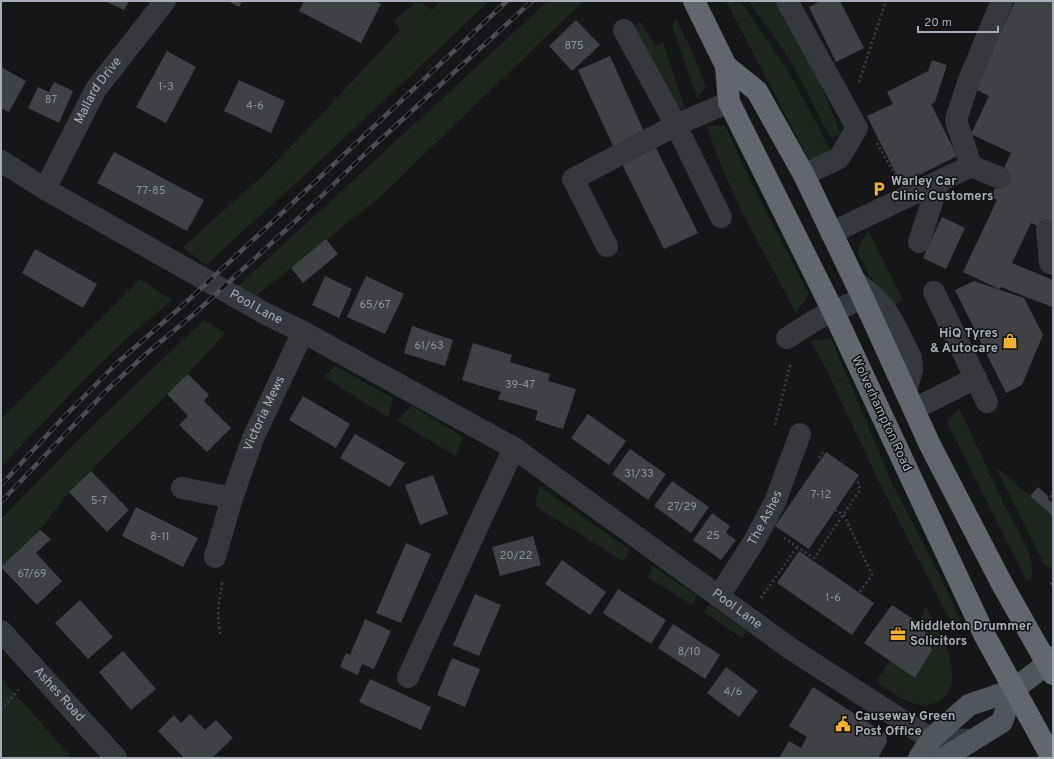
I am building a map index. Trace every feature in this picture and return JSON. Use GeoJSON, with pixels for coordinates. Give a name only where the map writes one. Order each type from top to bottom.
{"type":"FeatureCollection","features":[{"type":"Feature","properties":{"kind":"highway","name":"Wolverhampton Road"},"geometry":{"type":"LineString","coordinates":[[694,1],[726,66],[729,102],[834,311],[985,636],[1013,690],[1052,758]]}},
{"type":"Feature","properties":{"kind":"highway","name":"Wolverhampton Road"},"geometry":{"type":"LineString","coordinates":[[726,66],[757,91],[804,175],[860,290]]}},
{"type":"Feature","properties":{"kind":"highway"},"geometry":{"type":"LineString","coordinates":[[910,400],[930,445],[1001,582],[1051,665]]}},
{"type":"Feature","properties":{"kind":"main road"},"geometry":{"type":"LineString","coordinates":[[919,758],[931,739],[969,705],[1013,690],[1051,665]]}},
{"type":"Feature","properties":{"kind":"main road"},"geometry":{"type":"LineString","coordinates":[[944,758],[1002,722],[1013,690]]}},
{"type":"Feature","properties":{"kind":"street","name":"Mallard Drive"},"geometry":{"type":"LineString","coordinates":[[45,189],[96,89],[165,1]]}},
{"type":"Feature","properties":{"kind":"street"},"geometry":{"type":"LineString","coordinates":[[788,1],[857,128],[838,158],[804,175]]}},
{"type":"Feature","properties":{"kind":"street"},"geometry":{"type":"LineString","coordinates":[[971,166],[956,120],[969,80],[1002,1]]}},
{"type":"Feature","properties":{"kind":"street"},"geometry":{"type":"LineString","coordinates":[[624,30],[676,125],[721,217]]}},
{"type":"Feature","properties":{"kind":"street"},"geometry":{"type":"LineString","coordinates":[[607,246],[573,179],[676,125],[729,102]]}},
{"type":"Feature","properties":{"kind":"street","name":"Pool Lane"},"geometry":{"type":"LineString","coordinates":[[1,161],[45,189],[266,314],[303,332],[514,448],[796,652],[931,739]]}},
{"type":"Feature","properties":{"kind":"street"},"geometry":{"type":"LineString","coordinates":[[832,233],[971,166],[1000,178]]}},
{"type":"Feature","properties":{"kind":"street"},"geometry":{"type":"LineString","coordinates":[[919,242],[939,181]]}},
{"type":"Feature","properties":{"kind":"street"},"geometry":{"type":"LineString","coordinates":[[1047,230],[1050,263],[1053,264]]}},
{"type":"Feature","properties":{"kind":"street"},"geometry":{"type":"LineString","coordinates":[[787,338],[817,319],[834,311],[860,290]]}},
{"type":"Feature","properties":{"kind":"street","name":"Wolverhampton Road"},"geometry":{"type":"LineString","coordinates":[[860,290],[873,296],[885,309],[896,327],[911,358],[912,370],[910,400]]}},
{"type":"Feature","properties":{"kind":"street"},"geometry":{"type":"LineString","coordinates":[[934,292],[987,402]]}},
{"type":"Feature","properties":{"kind":"street","name":"Victoria Mews"},"geometry":{"type":"LineString","coordinates":[[215,557],[232,498],[253,438],[303,332]]}},
{"type":"Feature","properties":{"kind":"street"},"geometry":{"type":"LineString","coordinates":[[910,400],[976,378]]}},
{"type":"Feature","properties":{"kind":"street","name":"The Ashes"},"geometry":{"type":"LineString","coordinates":[[720,596],[775,502],[800,434]]}},
{"type":"Feature","properties":{"kind":"street"},"geometry":{"type":"LineString","coordinates":[[408,677],[514,448]]}},
{"type":"Feature","properties":{"kind":"street"},"geometry":{"type":"LineString","coordinates":[[182,488],[232,498]]}},
{"type":"Feature","properties":{"kind":"street","name":"Ashes Road"},"geometry":{"type":"LineString","coordinates":[[1,631],[116,758]]}},
{"type":"Feature","properties":{"kind":"street"},"geometry":{"type":"LineString","coordinates":[[931,739],[972,740]]}},
{"type":"Feature","properties":{"kind":"path"},"geometry":{"type":"LineString","coordinates":[[848,112],[875,38],[886,1]]}},
{"type":"Feature","properties":{"kind":"path"},"geometry":{"type":"LineString","coordinates":[[816,463],[824,450]]}},
{"type":"Feature","properties":{"kind":"path"},"geometry":{"type":"LineString","coordinates":[[782,536],[814,558],[860,490],[857,479]]}},
{"type":"Feature","properties":{"kind":"path"},"geometry":{"type":"LineString","coordinates":[[1050,497],[1053,492]]}},
{"type":"Feature","properties":{"kind":"path"},"geometry":{"type":"LineString","coordinates":[[835,510],[844,515],[872,575],[859,593]]}},
{"type":"Feature","properties":{"kind":"path"},"geometry":{"type":"LineString","coordinates":[[757,604],[797,547]]}},
{"type":"Feature","properties":{"kind":"path"},"geometry":{"type":"LineString","coordinates":[[1,710],[19,689]]}},
{"type":"Feature","properties":{"kind":"shaded area"},"geometry":{"type":"Polygon","coordinates":[[[417,1],[420,1],[432,10],[441,1],[489,1],[334,148],[206,265],[183,247],[262,176],[320,116],[400,30],[394,21],[417,1]]]}},
{"type":"Feature","properties":{"kind":"shaded area"},"geometry":{"type":"Polygon","coordinates":[[[548,1],[583,1],[380,197],[256,296],[237,287],[548,1]]]}},
{"type":"Feature","properties":{"kind":"shaded area"},"geometry":{"type":"Polygon","coordinates":[[[726,1],[740,1],[743,5],[789,72],[832,153],[811,164],[726,1]]]}},
{"type":"Feature","properties":{"kind":"shaded area"},"geometry":{"type":"Polygon","coordinates":[[[749,1],[778,1],[812,67],[841,135],[830,137],[792,63],[749,1]]]}},
{"type":"Feature","properties":{"kind":"shaded area"},"geometry":{"type":"Polygon","coordinates":[[[676,19],[692,51],[706,87],[697,98],[672,25],[676,19]]]}},
{"type":"Feature","properties":{"kind":"shaded area"},"geometry":{"type":"Polygon","coordinates":[[[640,22],[656,46],[663,43],[685,109],[681,109],[676,106],[629,29],[640,22]]]}},
{"type":"Feature","properties":{"kind":"shaded area"},"geometry":{"type":"Polygon","coordinates":[[[725,125],[754,188],[809,294],[796,313],[747,221],[715,150],[707,126],[725,125]]]}},
{"type":"Feature","properties":{"kind":"shaded area"},"geometry":{"type":"Polygon","coordinates":[[[868,230],[903,300],[894,305],[870,277],[857,251],[868,230]]]}},
{"type":"Feature","properties":{"kind":"shaded area"},"geometry":{"type":"Polygon","coordinates":[[[140,279],[172,300],[126,339],[80,384],[1,467],[1,419],[140,279]]]}},
{"type":"Feature","properties":{"kind":"shaded area"},"geometry":{"type":"Polygon","coordinates":[[[204,320],[225,333],[188,374],[69,492],[40,530],[1,567],[1,519],[90,428],[204,320]]]}},
{"type":"Feature","properties":{"kind":"shaded area"},"geometry":{"type":"Polygon","coordinates":[[[831,338],[891,481],[947,590],[960,621],[957,624],[952,622],[948,617],[879,482],[827,371],[811,341],[831,338]]]}},
{"type":"Feature","properties":{"kind":"shaded area"},"geometry":{"type":"Polygon","coordinates":[[[335,366],[393,398],[388,417],[324,377],[335,366]]]}},
{"type":"Feature","properties":{"kind":"shaded area"},"geometry":{"type":"Polygon","coordinates":[[[412,406],[463,437],[456,456],[397,421],[412,406]]]}},
{"type":"Feature","properties":{"kind":"shaded area"},"geometry":{"type":"Polygon","coordinates":[[[959,408],[1003,502],[1027,549],[1032,568],[1032,578],[1027,581],[947,422],[959,408]]]}},
{"type":"Feature","properties":{"kind":"shaded area"},"geometry":{"type":"Polygon","coordinates":[[[995,466],[1053,516],[1053,570],[1044,564],[995,466]]]}},
{"type":"Feature","properties":{"kind":"shaded area"},"geometry":{"type":"Polygon","coordinates":[[[539,486],[630,550],[623,561],[535,506],[539,486]]]}},
{"type":"Feature","properties":{"kind":"shaded area"},"geometry":{"type":"Polygon","coordinates":[[[653,566],[697,596],[692,605],[648,577],[653,566]]]}},
{"type":"Feature","properties":{"kind":"shaded area"},"geometry":{"type":"Polygon","coordinates":[[[709,604],[746,631],[742,638],[704,612],[709,604]]]}},
{"type":"Feature","properties":{"kind":"shaded area"},"geometry":{"type":"Polygon","coordinates":[[[926,607],[946,647],[951,663],[952,675],[951,686],[946,695],[936,703],[927,705],[908,701],[891,692],[876,681],[890,661],[916,678],[932,650],[922,625],[919,623],[926,607]]]}},
{"type":"Feature","properties":{"kind":"shaded area"},"geometry":{"type":"Polygon","coordinates":[[[1,678],[72,758],[1,758],[1,678]]]}},
{"type":"Feature","properties":{"kind":"building"},"geometry":{"type":"Polygon","coordinates":[[[105,1],[129,1],[124,10],[105,1]]]}},
{"type":"Feature","properties":{"kind":"building"},"geometry":{"type":"Polygon","coordinates":[[[228,1],[242,1],[239,7],[228,1]]]}},
{"type":"Feature","properties":{"kind":"building"},"geometry":{"type":"Polygon","coordinates":[[[304,1],[375,1],[381,4],[361,43],[299,11],[304,1]]]}},
{"type":"Feature","properties":{"kind":"building"},"geometry":{"type":"Polygon","coordinates":[[[821,1],[840,1],[864,48],[836,62],[809,7],[821,1]]]}},
{"type":"Feature","properties":{"kind":"building"},"geometry":{"type":"Polygon","coordinates":[[[1015,1],[1053,1],[1053,233],[1031,223],[1012,263],[1053,280],[1052,307],[1001,287],[999,289],[963,272],[997,200],[991,197],[1011,153],[971,134],[989,96],[975,89],[1015,1]]]}},
{"type":"Feature","properties":{"kind":"building"},"geometry":{"type":"Polygon","coordinates":[[[576,20],[600,45],[572,71],[549,46],[576,20]]]}},
{"type":"Feature","properties":{"kind":"building"},"geometry":{"type":"Polygon","coordinates":[[[167,51],[196,67],[166,123],[136,107],[167,51]]]}},
{"type":"Feature","properties":{"kind":"building"},"geometry":{"type":"Polygon","coordinates":[[[610,56],[645,134],[614,148],[578,70],[610,56]]]}},
{"type":"Feature","properties":{"kind":"building"},"geometry":{"type":"Polygon","coordinates":[[[932,60],[947,65],[935,102],[931,104],[957,156],[901,184],[867,116],[893,104],[887,92],[928,71],[932,60]]]}},
{"type":"Feature","properties":{"kind":"building"},"geometry":{"type":"Polygon","coordinates":[[[1,67],[26,81],[9,112],[1,108],[1,67]]]}},
{"type":"Feature","properties":{"kind":"building"},"geometry":{"type":"Polygon","coordinates":[[[239,80],[285,101],[271,133],[224,111],[239,80]]]}},
{"type":"Feature","properties":{"kind":"building"},"geometry":{"type":"Polygon","coordinates":[[[54,82],[73,91],[59,123],[28,108],[38,87],[49,92],[54,82]]]}},
{"type":"Feature","properties":{"kind":"building"},"geometry":{"type":"Polygon","coordinates":[[[655,146],[698,233],[664,249],[621,162],[655,146]]]}},
{"type":"Feature","properties":{"kind":"building"},"geometry":{"type":"Polygon","coordinates":[[[114,152],[204,200],[187,231],[97,183],[114,152]]]}},
{"type":"Feature","properties":{"kind":"building"},"geometry":{"type":"Polygon","coordinates":[[[942,217],[965,228],[946,269],[923,258],[942,217]]]}},
{"type":"Feature","properties":{"kind":"building"},"geometry":{"type":"Polygon","coordinates":[[[326,239],[338,254],[303,283],[291,268],[326,239]]]}},
{"type":"Feature","properties":{"kind":"building"},"geometry":{"type":"Polygon","coordinates":[[[35,249],[97,284],[83,308],[22,273],[35,249]]]}},
{"type":"Feature","properties":{"kind":"building"},"geometry":{"type":"Polygon","coordinates":[[[325,276],[352,289],[339,318],[312,305],[325,276]]]}},
{"type":"Feature","properties":{"kind":"building"},"geometry":{"type":"Polygon","coordinates":[[[366,276],[404,294],[385,334],[347,317],[366,276]]]}},
{"type":"Feature","properties":{"kind":"building","name":"HiQ Tyres & Autocare"},"geometry":{"type":"Polygon","coordinates":[[[974,281],[1024,298],[1043,335],[1022,385],[1006,393],[955,290],[974,281]]]}},
{"type":"Feature","properties":{"kind":"building"},"geometry":{"type":"Polygon","coordinates":[[[412,326],[453,340],[445,366],[404,353],[412,326]]]}},
{"type":"Feature","properties":{"kind":"building"},"geometry":{"type":"Polygon","coordinates":[[[473,343],[512,355],[510,362],[550,374],[548,381],[576,389],[563,429],[535,420],[538,411],[498,399],[501,392],[462,380],[473,343]]]}},
{"type":"Feature","properties":{"kind":"building"},"geometry":{"type":"Polygon","coordinates":[[[188,374],[209,395],[204,401],[231,428],[207,452],[179,425],[188,416],[167,394],[188,374]]]}},
{"type":"Feature","properties":{"kind":"building"},"geometry":{"type":"Polygon","coordinates":[[[303,396],[350,424],[336,448],[289,420],[303,396]]]}},
{"type":"Feature","properties":{"kind":"building"},"geometry":{"type":"Polygon","coordinates":[[[588,414],[626,441],[609,465],[571,438],[588,414]]]}},
{"type":"Feature","properties":{"kind":"building"},"geometry":{"type":"Polygon","coordinates":[[[355,434],[405,463],[390,487],[340,458],[355,434]]]}},
{"type":"Feature","properties":{"kind":"building"},"geometry":{"type":"Polygon","coordinates":[[[630,449],[666,474],[648,500],[612,474],[630,449]]]}},
{"type":"Feature","properties":{"kind":"building"},"geometry":{"type":"Polygon","coordinates":[[[826,452],[859,475],[809,549],[775,526],[826,452]]]}},
{"type":"Feature","properties":{"kind":"building"},"geometry":{"type":"Polygon","coordinates":[[[91,471],[129,510],[107,532],[69,492],[91,471]]]}},
{"type":"Feature","properties":{"kind":"building"},"geometry":{"type":"Polygon","coordinates":[[[433,475],[448,514],[420,525],[405,485],[433,475]]]}},
{"type":"Feature","properties":{"kind":"building"},"geometry":{"type":"Polygon","coordinates":[[[672,481],[709,507],[691,533],[654,506],[672,481]]]}},
{"type":"Feature","properties":{"kind":"building"},"geometry":{"type":"Polygon","coordinates":[[[1038,487],[1049,497],[1047,498],[1053,504],[1053,516],[1030,496],[1038,487]]]}},
{"type":"Feature","properties":{"kind":"building"},"geometry":{"type":"Polygon","coordinates":[[[136,507],[198,538],[183,567],[122,536],[136,507]]]}},
{"type":"Feature","properties":{"kind":"building"},"geometry":{"type":"Polygon","coordinates":[[[712,513],[730,526],[726,533],[736,540],[721,560],[693,540],[712,513]]]}},
{"type":"Feature","properties":{"kind":"building"},"geometry":{"type":"Polygon","coordinates":[[[40,530],[51,539],[36,553],[62,581],[37,605],[1,567],[40,530]]]}},
{"type":"Feature","properties":{"kind":"building"},"geometry":{"type":"Polygon","coordinates":[[[533,536],[541,565],[500,576],[492,547],[533,536]]]}},
{"type":"Feature","properties":{"kind":"building"},"geometry":{"type":"Polygon","coordinates":[[[406,543],[431,554],[401,623],[376,613],[406,543]]]}},
{"type":"Feature","properties":{"kind":"building"},"geometry":{"type":"Polygon","coordinates":[[[799,551],[874,603],[852,635],[777,583],[799,551]]]}},
{"type":"Feature","properties":{"kind":"building"},"geometry":{"type":"Polygon","coordinates":[[[562,560],[606,592],[590,615],[545,584],[562,560]]]}},
{"type":"Feature","properties":{"kind":"building"},"geometry":{"type":"Polygon","coordinates":[[[618,589],[666,620],[651,644],[603,613],[618,589]]]}},
{"type":"Feature","properties":{"kind":"building"},"geometry":{"type":"Polygon","coordinates":[[[475,594],[501,605],[479,656],[453,645],[475,594]]]}},
{"type":"Feature","properties":{"kind":"building"},"geometry":{"type":"Polygon","coordinates":[[[80,600],[113,637],[88,659],[55,623],[80,600]]]}},
{"type":"Feature","properties":{"kind":"building","name":"Middleton Drummer Solicitors"},"geometry":{"type":"Polygon","coordinates":[[[892,605],[922,625],[932,650],[915,678],[864,643],[892,605]]]}},
{"type":"Feature","properties":{"kind":"building"},"geometry":{"type":"Polygon","coordinates":[[[365,619],[391,631],[374,669],[362,664],[358,675],[340,667],[346,653],[350,655],[365,619]]]}},
{"type":"Feature","properties":{"kind":"building"},"geometry":{"type":"Polygon","coordinates":[[[673,624],[720,655],[705,679],[658,648],[673,624]]]}},
{"type":"Feature","properties":{"kind":"building"},"geometry":{"type":"Polygon","coordinates":[[[123,651],[156,689],[131,710],[99,672],[123,651]]]}},
{"type":"Feature","properties":{"kind":"building"},"geometry":{"type":"Polygon","coordinates":[[[452,658],[480,669],[465,707],[437,695],[452,658]]]}},
{"type":"Feature","properties":{"kind":"building"},"geometry":{"type":"Polygon","coordinates":[[[726,667],[758,691],[739,717],[707,693],[726,667]]]}},
{"type":"Feature","properties":{"kind":"building"},"geometry":{"type":"Polygon","coordinates":[[[370,679],[431,707],[421,730],[359,702],[370,679]]]}},
{"type":"Feature","properties":{"kind":"building"},"geometry":{"type":"Polygon","coordinates":[[[813,687],[886,734],[887,742],[878,758],[779,758],[789,741],[801,748],[807,737],[789,726],[813,687]]]}},
{"type":"Feature","properties":{"kind":"building"},"geometry":{"type":"Polygon","coordinates":[[[190,714],[205,730],[216,720],[233,738],[212,758],[184,758],[158,731],[174,715],[181,723],[190,714]]]}},
{"type":"Feature","properties":{"kind":"railway"},"geometry":{"type":"LineString","coordinates":[[1,485],[61,420],[117,363],[182,306],[507,1]]}},
{"type":"Feature","properties":{"kind":"railway"},"geometry":{"type":"LineString","coordinates":[[1,502],[107,390],[147,353],[194,314],[301,216],[368,151],[532,1]]}},
{"type":"Feature","properties":{"kind":"place","name":"Warley Car Clinic Customers"},"geometry":{"type":"Point","coordinates":[879,189]}},
{"type":"Feature","properties":{"kind":"place","name":"HiQ Tyres & Autocare"},"geometry":{"type":"Point","coordinates":[1010,341]}},
{"type":"Feature","properties":{"kind":"place","name":"Middleton Drummer Solicitors"},"geometry":{"type":"Point","coordinates":[898,634]}},
{"type":"Feature","properties":{"kind":"place","name":"Causeway Green Post Office"},"geometry":{"type":"Point","coordinates":[843,724]}}]}
